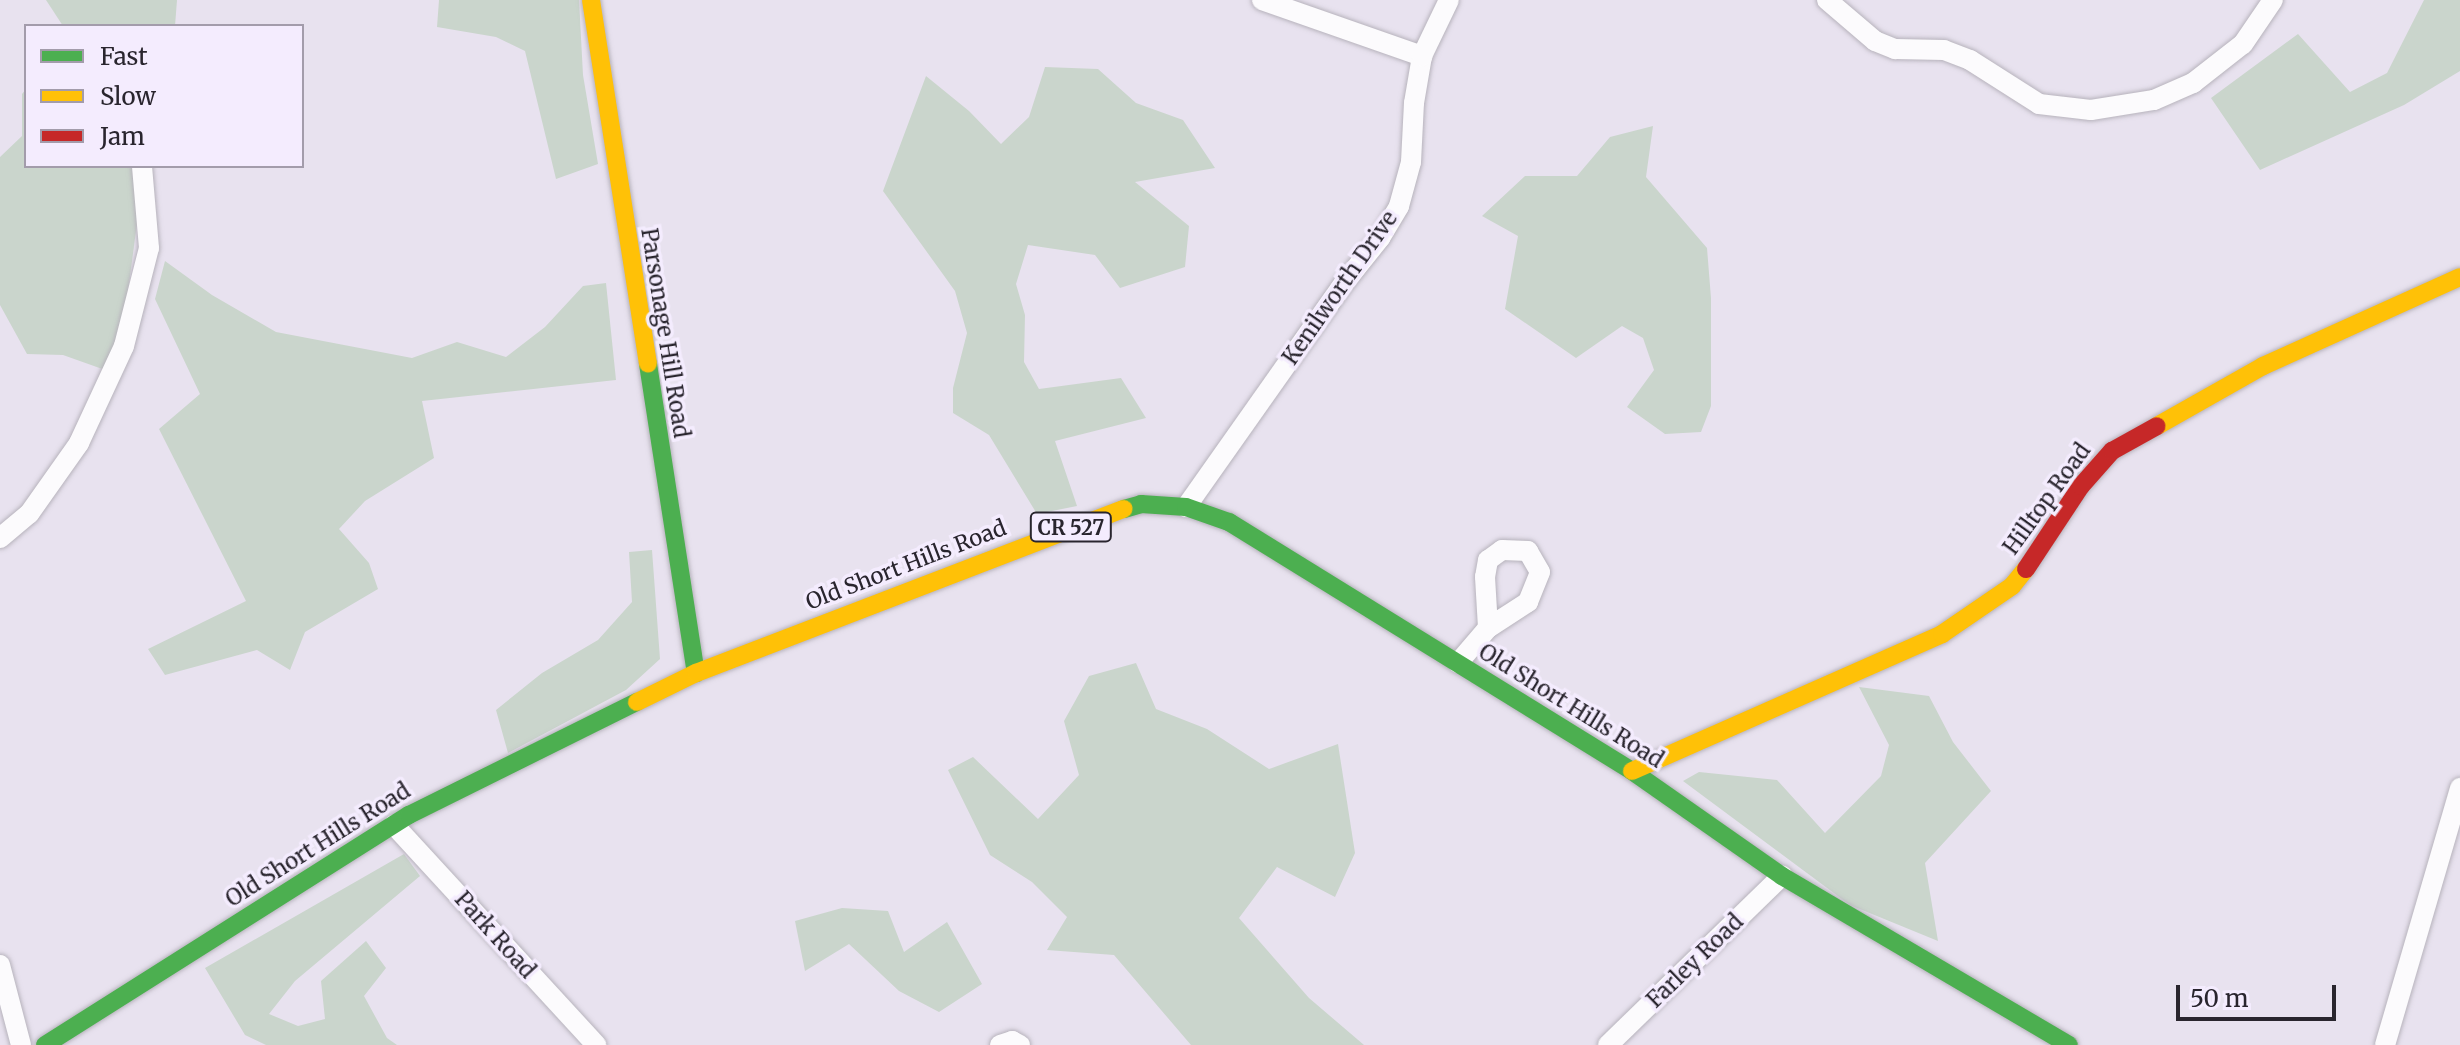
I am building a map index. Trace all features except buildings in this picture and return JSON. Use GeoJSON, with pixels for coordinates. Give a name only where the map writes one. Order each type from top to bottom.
{"type":"FeatureCollection","features":[{"type":"Feature","properties":{"kind":"main road","name":"Parsonage Hill Road"},"geometry":{"type":"LineString","coordinates":[[591,0],[696,673]]}},
{"type":"Feature","properties":{"kind":"main road","name":"Hilltop Road"},"geometry":{"type":"LineString","coordinates":[[1632,771],[1942,634],[2012,586],[2039,554],[2081,486],[2112,451],[2263,366],[2460,277]]}},
{"type":"Feature","properties":{"kind":"main road","name":"Old Short Hills Road"},"geometry":{"type":"LineString","coordinates":[[45,1045],[394,825],[696,673],[1104,514],[1141,504],[1186,507],[1229,522],[1632,771],[1782,876],[2069,1045]]}},
{"type":"Feature","properties":{"kind":"street"},"geometry":{"type":"LineString","coordinates":[[1262,0],[1422,56]]}},
{"type":"Feature","properties":{"kind":"street","name":"Kenilworth Drive"},"geometry":{"type":"LineString","coordinates":[[1186,507],[1344,283],[1380,238],[1399,206],[1411,162],[1414,103],[1422,56],[1449,0]]}},
{"type":"Feature","properties":{"kind":"street"},"geometry":{"type":"LineString","coordinates":[[1827,0],[1875,41],[1895,49],[1944,50],[1970,60],[2039,104],[2091,110],[2154,100],[2193,83],[2243,44],[2273,0]]}},
{"type":"Feature","properties":{"kind":"street"},"geometry":{"type":"LineString","coordinates":[[0,538],[29,514],[79,443],[124,346],[149,248],[142,168]]}},
{"type":"Feature","properties":{"kind":"street"},"geometry":{"type":"LineString","coordinates":[[1458,663],[1488,628]]}},
{"type":"Feature","properties":{"kind":"street"},"geometry":{"type":"LineString","coordinates":[[2385,1045],[2460,788]]}},
{"type":"Feature","properties":{"kind":"street","name":"Park Road"},"geometry":{"type":"LineString","coordinates":[[394,825],[596,1045]]}},
{"type":"Feature","properties":{"kind":"street","name":"Farley Road"},"geometry":{"type":"LineString","coordinates":[[1608,1045],[1782,876]]}},
{"type":"Feature","properties":{"kind":"street"},"geometry":{"type":"LineString","coordinates":[[0,965],[21,1045]]}},
{"type":"Feature","properties":{"kind":"street"},"geometry":{"type":"LineString","coordinates":[[1000,1045],[1012,1041],[1020,1045]]}},
{"type":"Feature","properties":{"kind":"shaded area"},"geometry":{"type":"Polygon","coordinates":[[[46,0],[177,0],[175,24],[62,24],[46,0]]]}},
{"type":"Feature","properties":{"kind":"shaded area"},"geometry":{"type":"Polygon","coordinates":[[[439,0],[579,0],[583,75],[598,164],[556,179],[525,51],[496,37],[437,27],[439,0]]]}},
{"type":"Feature","properties":{"kind":"shaded area"},"geometry":{"type":"Polygon","coordinates":[[[2424,0],[2460,0],[2460,71],[2404,105],[2260,170],[2211,98],[2298,34],[2350,92],[2387,73],[2424,0]]]}},
{"type":"Feature","properties":{"kind":"shaded area"},"geometry":{"type":"Polygon","coordinates":[[[1045,67],[1098,69],[1136,103],[1183,120],[1215,168],[1135,182],[1189,226],[1185,267],[1120,288],[1095,255],[1028,245],[1016,284],[1025,315],[1024,362],[1039,389],[1121,378],[1146,418],[1055,441],[1077,506],[1037,514],[989,435],[953,413],[953,388],[967,333],[955,291],[883,191],[926,76],[969,111],[1001,144],[1029,117],[1045,67]]]}},
{"type":"Feature","properties":{"kind":"shaded area"},"geometry":{"type":"Polygon","coordinates":[[[24,92],[24,168],[136,168],[142,186],[128,291],[108,371],[63,355],[27,354],[0,305],[0,157],[22,136],[24,92]]]}},
{"type":"Feature","properties":{"kind":"shaded area"},"geometry":{"type":"Polygon","coordinates":[[[1653,126],[1646,177],[1707,248],[1711,298],[1711,406],[1701,432],[1665,434],[1627,407],[1654,370],[1643,338],[1622,326],[1576,358],[1505,309],[1518,236],[1482,216],[1525,176],[1577,176],[1610,137],[1653,126]]]}},
{"type":"Feature","properties":{"kind":"shaded area"},"geometry":{"type":"Polygon","coordinates":[[[165,261],[212,295],[276,332],[412,358],[457,342],[506,357],[545,327],[583,286],[606,283],[616,380],[422,401],[434,458],[365,501],[339,529],[369,563],[378,589],[305,632],[290,670],[257,650],[165,675],[148,649],[246,601],[159,429],[200,394],[155,299],[165,261]]]}},
{"type":"Feature","properties":{"kind":"shaded area"},"geometry":{"type":"Polygon","coordinates":[[[652,550],[660,659],[626,690],[508,753],[496,710],[542,673],[598,640],[632,602],[629,552],[652,550]]]}},
{"type":"Feature","properties":{"kind":"shaded area"},"geometry":{"type":"Polygon","coordinates":[[[1136,663],[1156,709],[1207,729],[1269,769],[1338,744],[1355,853],[1335,897],[1277,867],[1239,918],[1309,998],[1364,1045],[1191,1045],[1114,955],[1047,950],[1067,917],[1032,882],[990,855],[948,770],[973,757],[1038,819],[1079,775],[1064,721],[1089,676],[1136,663]]]}},
{"type":"Feature","properties":{"kind":"shaded area"},"geometry":{"type":"Polygon","coordinates":[[[1859,687],[1929,696],[1953,742],[1991,791],[1925,863],[1938,941],[1850,905],[1683,781],[1699,772],[1777,780],[1825,833],[1881,776],[1889,745],[1859,687]]]}},
{"type":"Feature","properties":{"kind":"shaded area"},"geometry":{"type":"Polygon","coordinates":[[[404,854],[420,876],[295,981],[269,1014],[298,1026],[325,1019],[321,981],[366,941],[386,968],[364,996],[387,1038],[397,1045],[266,1045],[245,1035],[205,968],[404,854]]]}},
{"type":"Feature","properties":{"kind":"shaded area"},"geometry":{"type":"Polygon","coordinates":[[[842,908],[888,911],[904,952],[947,922],[982,984],[939,1012],[899,991],[849,944],[805,971],[795,921],[842,908]]]}},
{"type":"Feature","properties":{"kind":"traffic: fast"},"geometry":{"type":"LineString","coordinates":[[648,364],[696,673]]}},
{"type":"Feature","properties":{"kind":"traffic: fast"},"geometry":{"type":"LineString","coordinates":[[1124,509],[1141,504],[1186,507],[1229,522],[1632,771],[1782,876],[2069,1045]]}},
{"type":"Feature","properties":{"kind":"traffic: fast"},"geometry":{"type":"LineString","coordinates":[[45,1045],[409,815],[637,702]]}},
{"type":"Feature","properties":{"kind":"traffic: slow"},"geometry":{"type":"LineString","coordinates":[[591,0],[648,364]]}},
{"type":"Feature","properties":{"kind":"traffic: slow"},"geometry":{"type":"LineString","coordinates":[[2157,426],[2263,366],[2460,277]]}},
{"type":"Feature","properties":{"kind":"traffic: slow"},"geometry":{"type":"LineString","coordinates":[[637,702],[696,673],[1124,509]]}},
{"type":"Feature","properties":{"kind":"traffic: slow"},"geometry":{"type":"LineString","coordinates":[[1632,771],[1942,634],[2012,586],[2026,569]]}},
{"type":"Feature","properties":{"kind":"traffic: jam"},"geometry":{"type":"LineString","coordinates":[[2026,569],[2081,486],[2112,451],[2157,426]]}}]}
